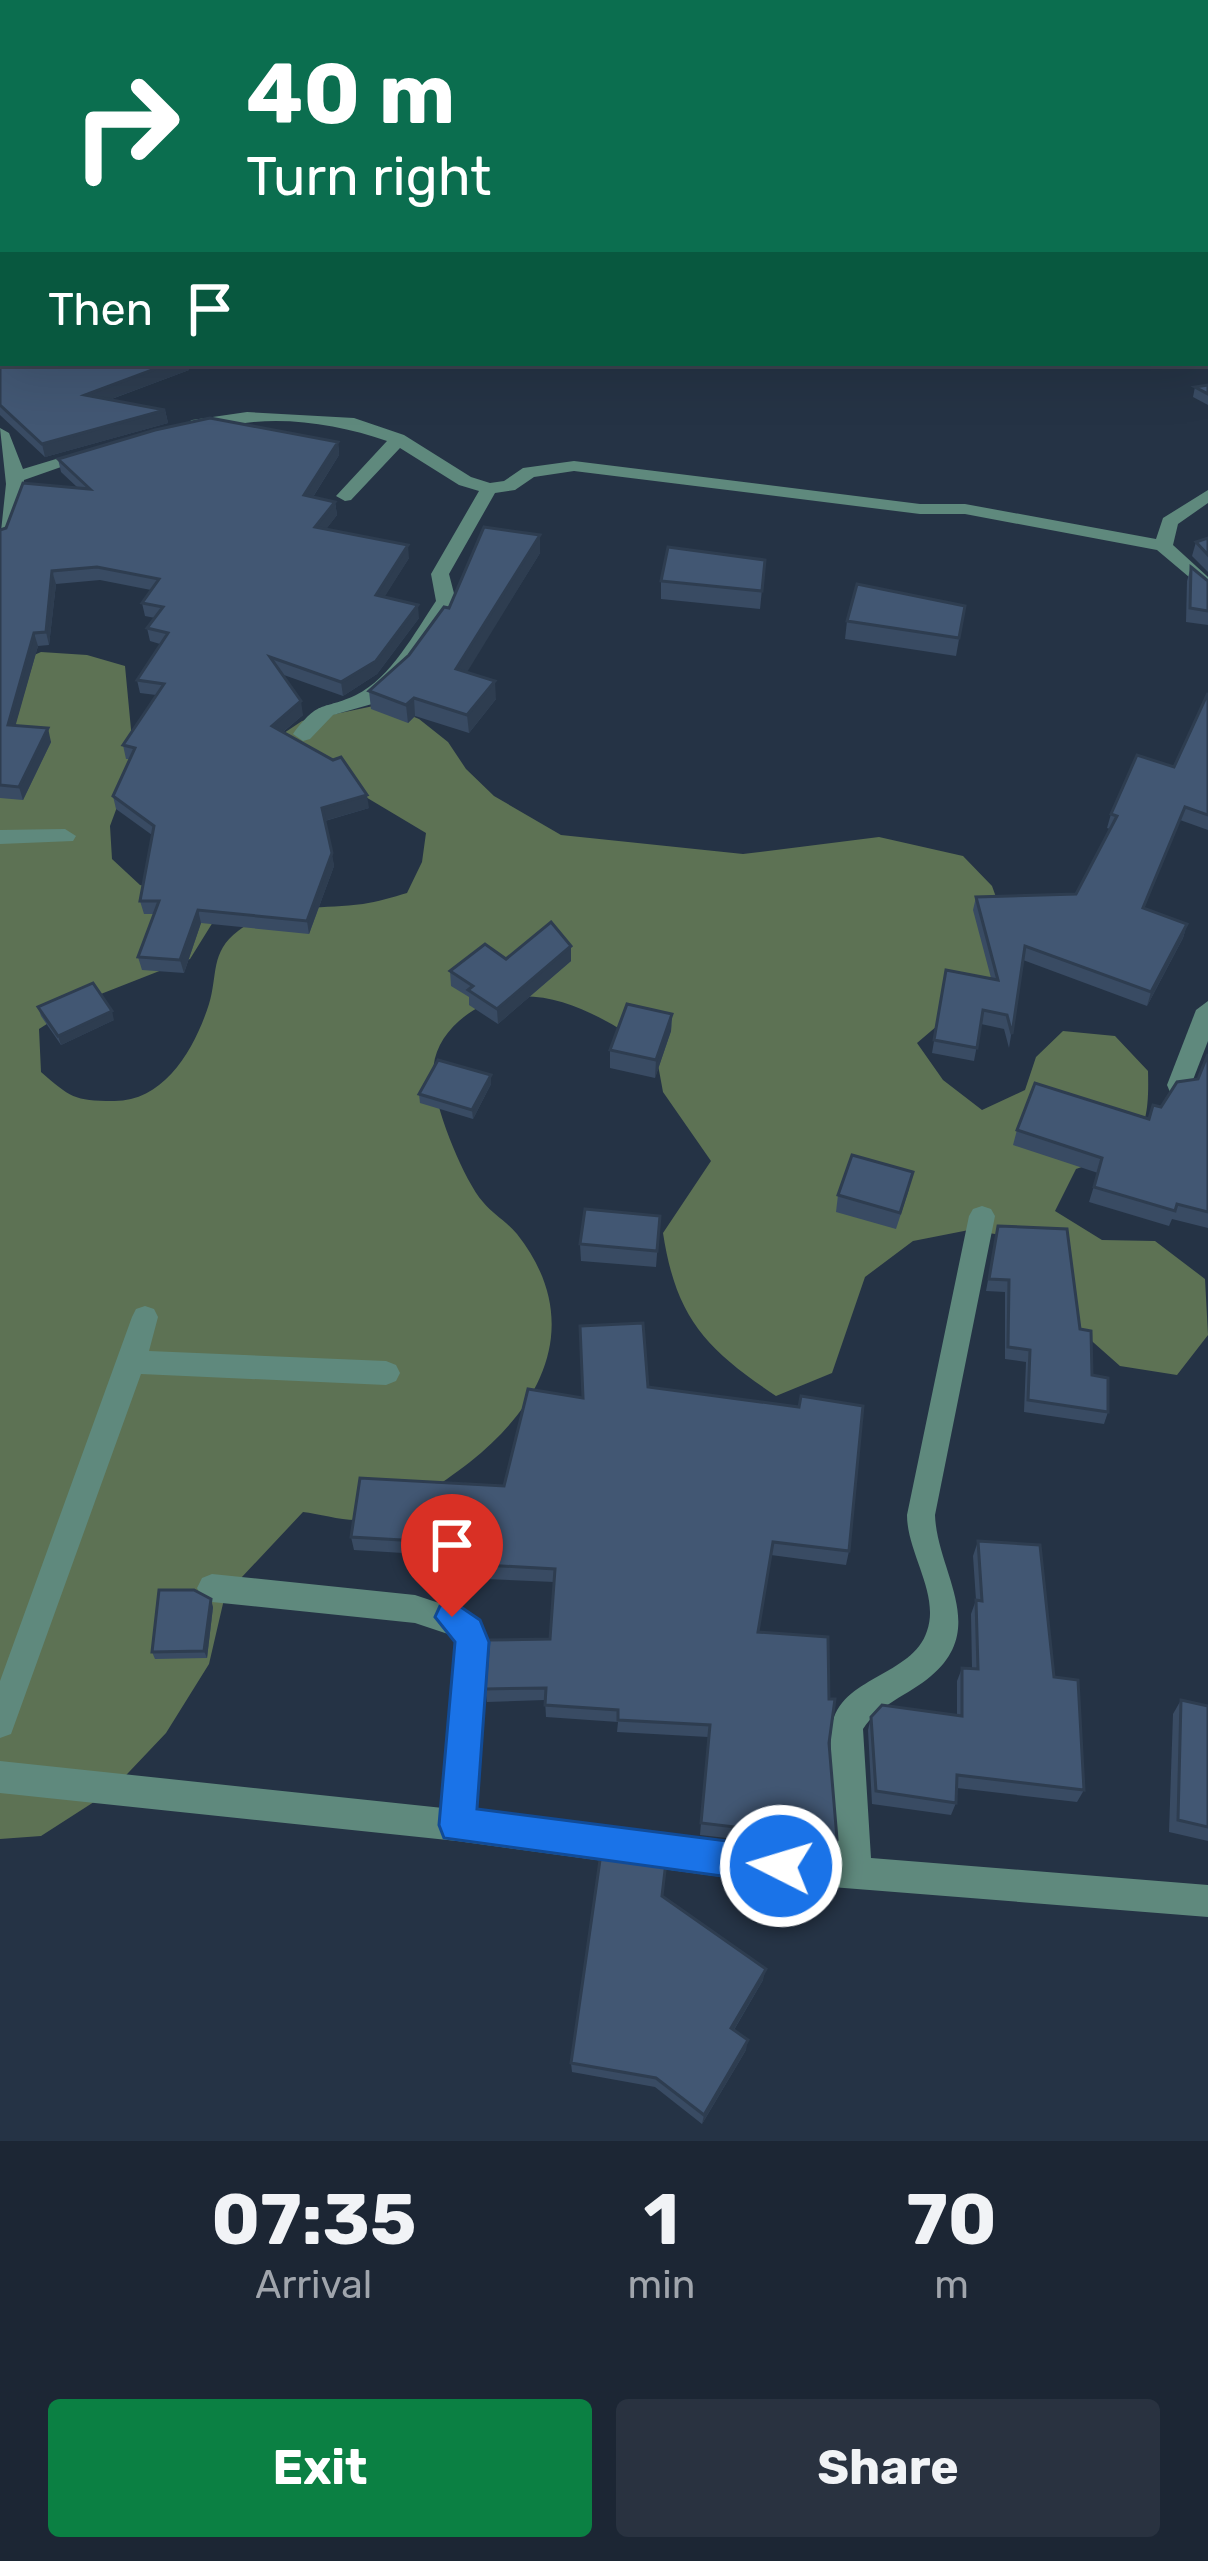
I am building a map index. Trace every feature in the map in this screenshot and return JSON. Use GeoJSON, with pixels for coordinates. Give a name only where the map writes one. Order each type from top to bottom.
{"type":"FeatureCollection","features":[{"type":"Feature","properties":{"kind":"street"},"geometry":{"type":"LineString","coordinates":[[162,431],[206,422],[286,417],[348,422],[398,440],[464,481],[489,488],[506,488],[529,472],[555,467],[610,469],[920,509],[964,508],[1163,546],[1208,586]]}},
{"type":"Feature","properties":{"kind":"street"},"geometry":{"type":"LineString","coordinates":[[0,433],[16,476],[15,506],[0,536]]}},
{"type":"Feature","properties":{"kind":"street"},"geometry":{"type":"LineString","coordinates":[[345,496],[398,440]]}},
{"type":"Feature","properties":{"kind":"street"},"geometry":{"type":"LineString","coordinates":[[16,476],[102,449]]}},
{"type":"Feature","properties":{"kind":"street"},"geometry":{"type":"LineString","coordinates":[[303,734],[326,710],[364,699],[401,666],[446,601],[440,574],[489,488]]}},
{"type":"Feature","properties":{"kind":"street"},"geometry":{"type":"LineString","coordinates":[[1163,546],[1169,522],[1208,495]]}},
{"type":"Feature","properties":{"kind":"street"},"geometry":{"type":"LineString","coordinates":[[0,837],[65,836]]}},
{"type":"Feature","properties":{"kind":"street"},"geometry":{"type":"LineString","coordinates":[[1179,1085],[1208,1010]]}},
{"type":"Feature","properties":{"kind":"street"},"geometry":{"type":"LineString","coordinates":[[856,1870],[848,1725],[864,1704],[926,1663],[944,1628],[944,1607],[920,1535],[921,1515],[982,1216]]}},
{"type":"Feature","properties":{"kind":"street"},"geometry":{"type":"LineString","coordinates":[[0,1723],[145,1317]]}},
{"type":"Feature","properties":{"kind":"street"},"geometry":{"type":"LineString","coordinates":[[132,1362],[386,1373]]}},
{"type":"Feature","properties":{"kind":"street"},"geometry":{"type":"LineString","coordinates":[[212,1588],[415,1609],[461,1624],[472,1642],[457,1825]]}},
{"type":"Feature","properties":{"kind":"street"},"geometry":{"type":"LineString","coordinates":[[0,1778],[457,1825],[744,1864],[1208,1900]]}},
{"type":"Feature","properties":{"kind":"green space"},"geometry":{"type":"Polygon","coordinates":[[[41,652],[87,655],[125,666],[134,761],[110,826],[112,859],[140,885],[184,895],[213,922],[190,959],[83,1001],[39,1029],[41,1072],[66,1092],[113,1101],[131,1099],[163,1082],[195,1038],[223,947],[252,922],[283,911],[363,904],[407,893],[422,862],[426,833],[272,741],[302,721],[383,704],[419,719],[448,742],[466,769],[494,796],[561,835],[743,854],[879,837],[963,856],[992,886],[1005,922],[1011,963],[917,1043],[943,1080],[982,1110],[1025,1090],[1036,1057],[1063,1031],[1115,1036],[1148,1071],[1142,1126],[1127,1146],[1076,1169],[1055,1211],[1102,1240],[1155,1241],[1205,1279],[1208,1335],[1177,1375],[1120,1366],[1076,1327],[1027,1239],[969,1230],[913,1241],[865,1277],[832,1373],[776,1396],[713,1346],[676,1288],[663,1233],[711,1161],[663,1092],[656,1054],[611,1024],[560,1002],[508,997],[483,1005],[459,1021],[442,1042],[435,1058],[434,1085],[446,1129],[468,1179],[483,1202],[517,1234],[549,1297],[552,1328],[536,1386],[497,1438],[408,1504],[359,1520],[303,1512],[225,1595],[209,1664],[166,1733],[111,1791],[41,1836],[0,1839],[0,670],[41,652]]]}},
{"type":"Feature","properties":{"kind":"building"},"geometry":{"type":"Polygon","coordinates":[[[0,366],[163,366],[85,395],[165,410],[42,444],[0,405],[0,366]]]}},
{"type":"Feature","properties":{"kind":"building"},"geometry":{"type":"Polygon","coordinates":[[[210,418],[338,442],[304,495],[335,502],[315,527],[408,545],[376,595],[418,605],[376,661],[341,682],[270,657],[301,701],[272,726],[333,760],[341,757],[367,795],[322,808],[332,853],[307,921],[198,910],[180,960],[138,957],[159,901],[140,901],[154,826],[113,796],[135,748],[123,745],[164,684],[137,680],[168,633],[147,628],[163,607],[142,603],[159,579],[97,567],[52,571],[46,632],[34,633],[8,725],[48,728],[19,787],[0,785],[0,530],[6,528],[23,483],[90,489],[58,459],[210,418]]]}},
{"type":"Feature","properties":{"kind":"building"},"geometry":{"type":"Polygon","coordinates":[[[484,527],[540,535],[456,669],[495,681],[467,715],[414,698],[406,705],[369,691],[409,655],[444,607],[449,608],[484,527]]]}},
{"type":"Feature","properties":{"kind":"building"},"geometry":{"type":"Polygon","coordinates":[[[1208,538],[1208,555],[1196,542],[1208,538]]]}},
{"type":"Feature","properties":{"kind":"building"},"geometry":{"type":"Polygon","coordinates":[[[668,547],[765,560],[762,591],[661,581],[668,547]]]}},
{"type":"Feature","properties":{"kind":"building"},"geometry":{"type":"Polygon","coordinates":[[[1191,567],[1208,581],[1208,611],[1190,608],[1191,567]]]}},
{"type":"Feature","properties":{"kind":"building"},"geometry":{"type":"Polygon","coordinates":[[[857,584],[965,606],[959,638],[847,621],[857,584]]]}},
{"type":"Feature","properties":{"kind":"building"},"geometry":{"type":"Polygon","coordinates":[[[1208,693],[1208,815],[1185,807],[1143,908],[1187,924],[1151,992],[1025,946],[1012,1034],[1007,1015],[983,1010],[977,1048],[934,1040],[946,970],[998,980],[976,897],[1076,894],[1117,816],[1111,814],[1137,755],[1174,767],[1208,693]]]}},
{"type":"Feature","properties":{"kind":"building"},"geometry":{"type":"Polygon","coordinates":[[[551,922],[571,946],[497,1009],[450,971],[485,944],[506,959],[551,922]]]}},
{"type":"Feature","properties":{"kind":"building"},"geometry":{"type":"Polygon","coordinates":[[[93,983],[112,1011],[58,1036],[38,1007],[93,983]]]}},
{"type":"Feature","properties":{"kind":"building"},"geometry":{"type":"Polygon","coordinates":[[[627,1004],[672,1014],[656,1060],[610,1050],[627,1004]]]}},
{"type":"Feature","properties":{"kind":"building"},"geometry":{"type":"Polygon","coordinates":[[[1208,1054],[1208,1212],[1177,1204],[1175,1211],[1094,1187],[1102,1158],[1017,1130],[1035,1083],[1149,1119],[1153,1105],[1161,1107],[1177,1082],[1198,1079],[1208,1054]]]}},
{"type":"Feature","properties":{"kind":"building"},"geometry":{"type":"Polygon","coordinates":[[[438,1060],[491,1075],[472,1110],[419,1094],[438,1060]]]}},
{"type":"Feature","properties":{"kind":"building"},"geometry":{"type":"Polygon","coordinates":[[[852,1155],[913,1172],[900,1213],[838,1195],[852,1155]]]}},
{"type":"Feature","properties":{"kind":"building"},"geometry":{"type":"Polygon","coordinates":[[[585,1209],[660,1216],[657,1251],[580,1244],[585,1209]]]}},
{"type":"Feature","properties":{"kind":"building"},"geometry":{"type":"Polygon","coordinates":[[[998,1226],[1067,1229],[1080,1329],[1091,1331],[1092,1375],[1108,1378],[1108,1412],[1028,1400],[1030,1350],[1008,1347],[1009,1280],[989,1279],[998,1226]]]}},
{"type":"Feature","properties":{"kind":"building"},"geometry":{"type":"Polygon","coordinates":[[[643,1323],[648,1387],[799,1407],[801,1396],[863,1406],[849,1551],[773,1542],[758,1632],[828,1637],[829,1699],[835,1699],[829,1743],[837,1839],[701,1823],[710,1725],[618,1720],[618,1710],[545,1705],[546,1688],[485,1689],[489,1640],[550,1639],[555,1569],[484,1565],[486,1545],[351,1537],[360,1478],[504,1486],[528,1389],[583,1398],[580,1326],[643,1323]]]}},
{"type":"Feature","properties":{"kind":"building"},"geometry":{"type":"Polygon","coordinates":[[[978,1541],[1040,1545],[1054,1677],[1078,1680],[1084,1790],[957,1775],[956,1803],[876,1791],[871,1717],[882,1705],[962,1716],[962,1668],[978,1669],[976,1600],[982,1601],[978,1541]]]}},
{"type":"Feature","properties":{"kind":"building"},"geometry":{"type":"Polygon","coordinates":[[[159,1590],[194,1590],[211,1599],[204,1651],[152,1652],[159,1590]]]}},
{"type":"Feature","properties":{"kind":"building"},"geometry":{"type":"Polygon","coordinates":[[[1181,1700],[1208,1706],[1208,1827],[1178,1820],[1181,1700]]]}},
{"type":"Feature","properties":{"kind":"building"},"geometry":{"type":"Polygon","coordinates":[[[601,1853],[666,1862],[662,1896],[766,1969],[731,2028],[748,2040],[704,2115],[656,2078],[571,2063],[601,1853]]]}},
{"type":"Feature","properties":{"kind":"route"},"geometry":{"type":"LineString","coordinates":[[452,1617],[468,1631],[472,1642],[457,1825],[781,1866]]}}]}
